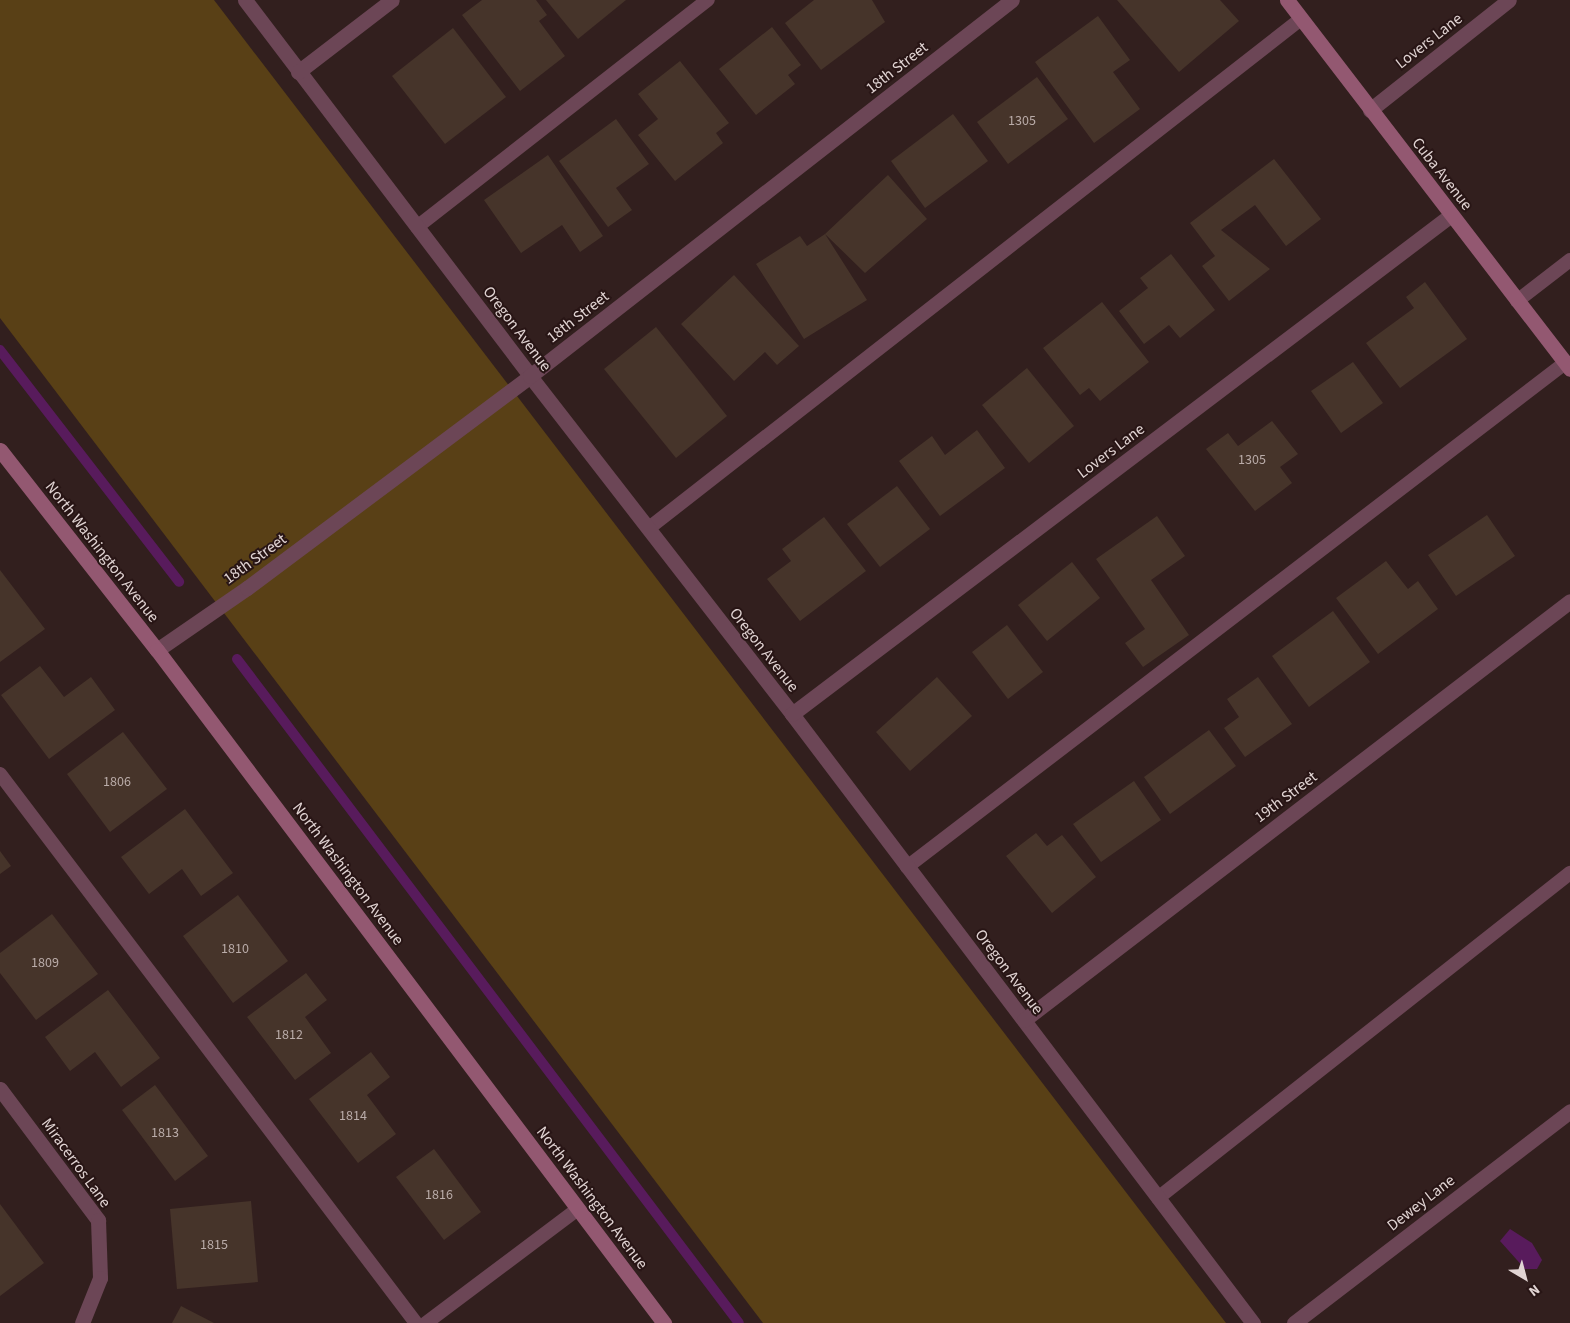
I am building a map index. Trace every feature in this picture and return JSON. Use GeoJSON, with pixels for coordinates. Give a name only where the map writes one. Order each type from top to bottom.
{"type":"FeatureCollection","features":[{"type":"Feature","properties":{"kind":"main road","name":"Cuba Avenue"},"geometry":{"type":"LineString","coordinates":[[1287,0],[1568,366]]}},
{"type":"Feature","properties":{"kind":"main road","name":"North Washington Avenue"},"geometry":{"type":"LineString","coordinates":[[0,450],[157,650],[664,1323]]}},
{"type":"Feature","properties":{"kind":"street","name":"Oregon Avenue"},"geometry":{"type":"LineString","coordinates":[[245,0],[530,376],[792,714],[1253,1323]]}},
{"type":"Feature","properties":{"kind":"street"},"geometry":{"type":"LineString","coordinates":[[298,72],[392,0]]}},
{"type":"Feature","properties":{"kind":"street","name":"18th Street"},"geometry":{"type":"LineString","coordinates":[[157,650],[247,588],[530,376],[1012,0]]}},
{"type":"Feature","properties":{"kind":"street","name":"Lovers Lane"},"geometry":{"type":"LineString","coordinates":[[1370,110],[1509,0]]}},
{"type":"Feature","properties":{"kind":"street","name":"Lovers Lane"},"geometry":{"type":"LineString","coordinates":[[792,714],[1451,215]]}},
{"type":"Feature","properties":{"kind":"street","name":"19th Street"},"geometry":{"type":"LineString","coordinates":[[1024,1020],[1570,601]]}},
{"type":"Feature","properties":{"kind":"street","name":"Miracerros Lane"},"geometry":{"type":"LineString","coordinates":[[0,1089],[98,1220],[100,1278],[82,1323]]}},
{"type":"Feature","properties":{"kind":"street","name":"Dewey Lane"},"geometry":{"type":"LineString","coordinates":[[1294,1323],[1570,1111]]}},
{"type":"Feature","properties":{"kind":"lane"},"geometry":{"type":"LineString","coordinates":[[417,227],[708,0]]}},
{"type":"Feature","properties":{"kind":"lane"},"geometry":{"type":"LineString","coordinates":[[649,528],[1301,19]]}},
{"type":"Feature","properties":{"kind":"lane"},"geometry":{"type":"LineString","coordinates":[[1517,301],[1570,260]]}},
{"type":"Feature","properties":{"kind":"lane"},"geometry":{"type":"LineString","coordinates":[[907,867],[1568,366]]}},
{"type":"Feature","properties":{"kind":"lane"},"geometry":{"type":"LineString","coordinates":[[0,774],[416,1323]]}},
{"type":"Feature","properties":{"kind":"lane"},"geometry":{"type":"LineString","coordinates":[[1158,1198],[1570,873]]}},
{"type":"Feature","properties":{"kind":"lane"},"geometry":{"type":"LineString","coordinates":[[426,1323],[578,1209]]}},
{"type":"Feature","properties":{"kind":"shaded area"},"geometry":{"type":"Polygon","coordinates":[[[0,0],[214,0],[1226,1323],[763,1323],[0,318],[0,0]]]}},
{"type":"Feature","properties":{"kind":"shaded area"},"geometry":{"type":"Polygon","coordinates":[[[1510,1229],[1532,1243],[1542,1260],[1537,1269],[1525,1269],[1500,1241],[1510,1229]]]}},
{"type":"Feature","properties":{"kind":"building"},"geometry":{"type":"Polygon","coordinates":[[[482,0],[536,0],[547,15],[539,21],[565,56],[520,91],[462,15],[482,0]]]}},
{"type":"Feature","properties":{"kind":"building"},"geometry":{"type":"Polygon","coordinates":[[[546,0],[626,0],[578,39],[546,0]]]}},
{"type":"Feature","properties":{"kind":"building"},"geometry":{"type":"Polygon","coordinates":[[[814,0],[872,0],[885,22],[821,70],[785,23],[814,0]]]}},
{"type":"Feature","properties":{"kind":"building"},"geometry":{"type":"Polygon","coordinates":[[[1117,0],[1220,0],[1239,21],[1179,72],[1117,0]]]}},
{"type":"Feature","properties":{"kind":"building"},"geometry":{"type":"Polygon","coordinates":[[[1098,16],[1130,60],[1113,72],[1140,109],[1094,143],[1035,62],[1098,16]]]}},
{"type":"Feature","properties":{"kind":"building"},"geometry":{"type":"Polygon","coordinates":[[[772,27],[801,65],[788,75],[795,84],[756,115],[719,69],[772,27]]]}},
{"type":"Feature","properties":{"kind":"building"},"geometry":{"type":"Polygon","coordinates":[[[453,28],[506,97],[445,144],[392,76],[453,28]]]}},
{"type":"Feature","properties":{"kind":"building"},"geometry":{"type":"Polygon","coordinates":[[[680,61],[729,123],[716,133],[723,143],[675,181],[638,135],[658,119],[638,94],[680,61]]]}},
{"type":"Feature","properties":{"kind":"building"},"geometry":{"type":"Polygon","coordinates":[[[1037,77],[1068,119],[1008,164],[977,122],[1037,77]]]}},
{"type":"Feature","properties":{"kind":"building"},"geometry":{"type":"Polygon","coordinates":[[[953,114],[988,161],[925,208],[891,161],[953,114]]]}},
{"type":"Feature","properties":{"kind":"building"},"geometry":{"type":"Polygon","coordinates":[[[616,119],[649,164],[616,188],[632,210],[608,227],[559,161],[616,119]]]}},
{"type":"Feature","properties":{"kind":"building"},"geometry":{"type":"Polygon","coordinates":[[[548,155],[603,236],[580,252],[562,225],[521,253],[484,200],[548,155]]]}},
{"type":"Feature","properties":{"kind":"building"},"geometry":{"type":"Polygon","coordinates":[[[1274,159],[1321,219],[1286,246],[1255,205],[1221,230],[1270,269],[1229,301],[1202,266],[1215,256],[1190,223],[1274,159]]]}},
{"type":"Feature","properties":{"kind":"building"},"geometry":{"type":"Polygon","coordinates":[[[888,175],[927,219],[865,273],[825,234],[888,175]]]}},
{"type":"Feature","properties":{"kind":"building"},"geometry":{"type":"Polygon","coordinates":[[[825,234],[867,300],[804,339],[756,264],[800,236],[807,246],[825,234]]]}},
{"type":"Feature","properties":{"kind":"building"},"geometry":{"type":"Polygon","coordinates":[[[1171,254],[1215,310],[1180,338],[1169,325],[1144,344],[1119,311],[1148,288],[1140,278],[1171,254]]]}},
{"type":"Feature","properties":{"kind":"building"},"geometry":{"type":"Polygon","coordinates":[[[734,275],[799,346],[777,365],[765,352],[734,381],[681,324],[734,275]]]}},
{"type":"Feature","properties":{"kind":"building"},"geometry":{"type":"Polygon","coordinates":[[[1425,282],[1467,339],[1400,388],[1366,343],[1414,308],[1406,297],[1425,282]]]}},
{"type":"Feature","properties":{"kind":"building"},"geometry":{"type":"Polygon","coordinates":[[[1102,302],[1149,362],[1100,401],[1089,388],[1080,395],[1043,348],[1102,302]]]}},
{"type":"Feature","properties":{"kind":"building"},"geometry":{"type":"Polygon","coordinates":[[[656,327],[727,416],[676,458],[604,369],[656,327]]]}},
{"type":"Feature","properties":{"kind":"building"},"geometry":{"type":"Polygon","coordinates":[[[1353,362],[1383,403],[1341,433],[1311,391],[1353,362]]]}},
{"type":"Feature","properties":{"kind":"building"},"geometry":{"type":"Polygon","coordinates":[[[1027,368],[1074,426],[1029,463],[982,405],[1027,368]]]}},
{"type":"Feature","properties":{"kind":"building"},"geometry":{"type":"Polygon","coordinates":[[[1272,421],[1298,454],[1280,467],[1292,483],[1255,511],[1206,449],[1228,433],[1238,446],[1272,421]]]}},
{"type":"Feature","properties":{"kind":"building"},"geometry":{"type":"Polygon","coordinates":[[[977,430],[1005,468],[940,516],[899,461],[932,436],[945,455],[977,430]]]}},
{"type":"Feature","properties":{"kind":"building"},"geometry":{"type":"Polygon","coordinates":[[[897,486],[930,529],[880,567],[847,524],[897,486]]]}},
{"type":"Feature","properties":{"kind":"building"},"geometry":{"type":"Polygon","coordinates":[[[1487,515],[1515,556],[1456,596],[1428,555],[1487,515]]]}},
{"type":"Feature","properties":{"kind":"building"},"geometry":{"type":"Polygon","coordinates":[[[1157,516],[1185,556],[1151,580],[1189,635],[1143,667],[1125,643],[1145,629],[1096,559],[1157,516]]]}},
{"type":"Feature","properties":{"kind":"building"},"geometry":{"type":"Polygon","coordinates":[[[824,517],[866,571],[800,621],[767,579],[791,561],[782,549],[824,517]]]}},
{"type":"Feature","properties":{"kind":"building"},"geometry":{"type":"Polygon","coordinates":[[[1386,561],[1408,589],[1418,581],[1438,609],[1378,654],[1336,598],[1386,561]]]}},
{"type":"Feature","properties":{"kind":"building"},"geometry":{"type":"Polygon","coordinates":[[[1072,562],[1100,598],[1047,641],[1018,605],[1072,562]]]}},
{"type":"Feature","properties":{"kind":"building"},"geometry":{"type":"Polygon","coordinates":[[[0,570],[45,629],[0,662],[0,570]]]}},
{"type":"Feature","properties":{"kind":"building"},"geometry":{"type":"Polygon","coordinates":[[[1333,611],[1370,662],[1309,707],[1272,656],[1333,611]]]}},
{"type":"Feature","properties":{"kind":"building"},"geometry":{"type":"Polygon","coordinates":[[[1007,625],[1043,672],[1008,699],[972,652],[1007,625]]]}},
{"type":"Feature","properties":{"kind":"building"},"geometry":{"type":"Polygon","coordinates":[[[40,666],[64,697],[91,677],[115,710],[49,759],[1,695],[40,666]]]}},
{"type":"Feature","properties":{"kind":"building"},"geometry":{"type":"Polygon","coordinates":[[[937,677],[972,716],[910,771],[876,732],[937,677]]]}},
{"type":"Feature","properties":{"kind":"building"},"geometry":{"type":"Polygon","coordinates":[[[1258,677],[1292,724],[1245,757],[1224,728],[1239,717],[1227,699],[1258,677]]]}},
{"type":"Feature","properties":{"kind":"building"},"geometry":{"type":"Polygon","coordinates":[[[1209,730],[1236,766],[1170,814],[1144,777],[1209,730]]]}},
{"type":"Feature","properties":{"kind":"building"},"geometry":{"type":"Polygon","coordinates":[[[123,732],[167,789],[110,832],[67,774],[123,732]]]}},
{"type":"Feature","properties":{"kind":"building"},"geometry":{"type":"Polygon","coordinates":[[[1134,781],[1161,820],[1101,862],[1073,824],[1134,781]]]}},
{"type":"Feature","properties":{"kind":"building"},"geometry":{"type":"Polygon","coordinates":[[[185,809],[233,873],[201,896],[182,869],[149,894],[121,857],[185,809]]]}},
{"type":"Feature","properties":{"kind":"building"},"geometry":{"type":"Polygon","coordinates":[[[1036,833],[1047,846],[1062,835],[1096,877],[1052,913],[1006,856],[1036,833]]]}},
{"type":"Feature","properties":{"kind":"building"},"geometry":{"type":"Polygon","coordinates":[[[0,851],[11,866],[0,874],[0,851]]]}},
{"type":"Feature","properties":{"kind":"building"},"geometry":{"type":"Polygon","coordinates":[[[238,895],[288,961],[233,1003],[183,936],[238,895]]]}},
{"type":"Feature","properties":{"kind":"building"},"geometry":{"type":"Polygon","coordinates":[[[52,914],[98,974],[36,1020],[0,973],[0,953],[52,914]]]}},
{"type":"Feature","properties":{"kind":"building"},"geometry":{"type":"Polygon","coordinates":[[[306,973],[327,1000],[305,1017],[331,1053],[295,1080],[247,1017],[306,973]]]}},
{"type":"Feature","properties":{"kind":"building"},"geometry":{"type":"Polygon","coordinates":[[[108,990],[160,1058],[121,1087],[95,1052],[70,1071],[45,1037],[108,990]]]}},
{"type":"Feature","properties":{"kind":"building"},"geometry":{"type":"Polygon","coordinates":[[[371,1052],[390,1077],[367,1095],[396,1134],[358,1163],[309,1099],[371,1052]]]}},
{"type":"Feature","properties":{"kind":"building"},"geometry":{"type":"Polygon","coordinates":[[[155,1085],[208,1156],[175,1181],[122,1110],[155,1085]]]}},
{"type":"Feature","properties":{"kind":"building"},"geometry":{"type":"Polygon","coordinates":[[[434,1149],[481,1212],[444,1240],[396,1177],[434,1149]]]}},
{"type":"Feature","properties":{"kind":"building"},"geometry":{"type":"Polygon","coordinates":[[[251,1201],[258,1282],[177,1289],[170,1209],[251,1201]]]}},
{"type":"Feature","properties":{"kind":"building"},"geometry":{"type":"Polygon","coordinates":[[[0,1204],[44,1263],[0,1296],[0,1204]]]}},
{"type":"Feature","properties":{"kind":"building"},"geometry":{"type":"Polygon","coordinates":[[[181,1306],[214,1323],[172,1323],[181,1306]]]}},
{"type":"Feature","properties":{"kind":"waterway"},"geometry":{"type":"LineString","coordinates":[[0,350],[179,582]]}},
{"type":"Feature","properties":{"kind":"waterway"},"geometry":{"type":"LineString","coordinates":[[237,659],[739,1323]]}}]}
